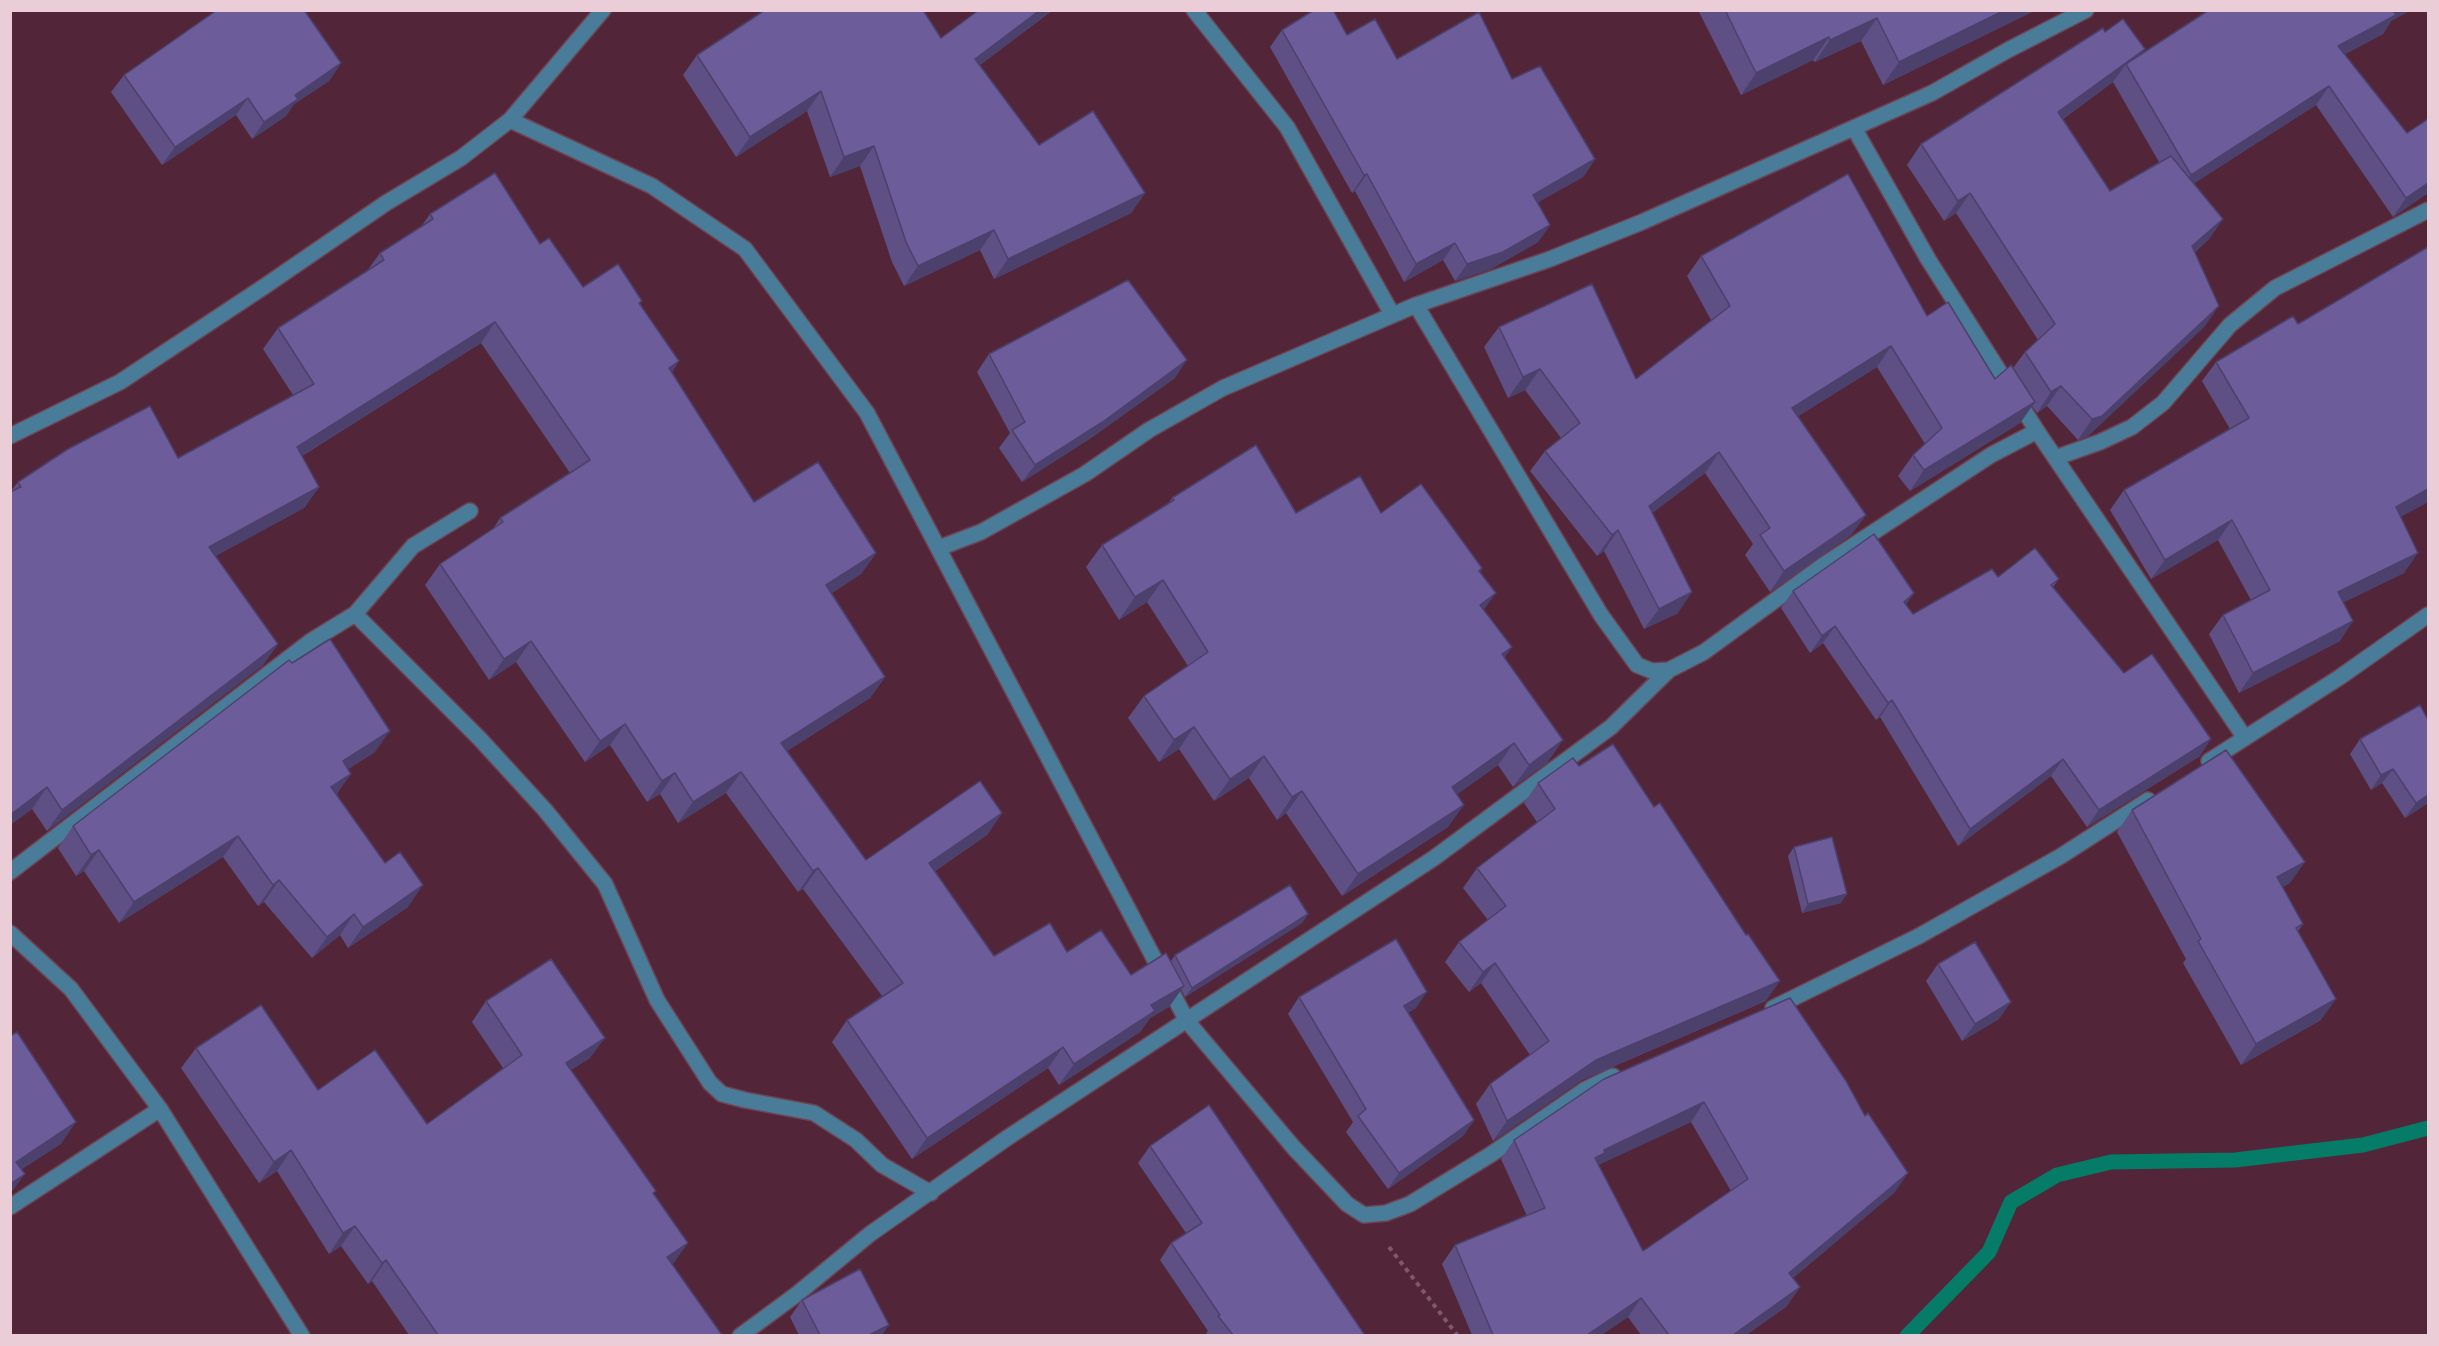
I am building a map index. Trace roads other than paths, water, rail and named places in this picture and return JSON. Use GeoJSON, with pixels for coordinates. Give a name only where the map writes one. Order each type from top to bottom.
{"type":"FeatureCollection","features":[{"type":"Feature","properties":{"kind":"street"},"geometry":{"type":"LineString","coordinates":[[10,436],[120,382],[386,203],[461,158],[510,120],[603,10]]}},
{"type":"Feature","properties":{"kind":"street"},"geometry":{"type":"LineString","coordinates":[[1194,10],[1287,127],[1392,314]]}},
{"type":"Feature","properties":{"kind":"street"},"geometry":{"type":"LineString","coordinates":[[939,548],[981,532],[1085,474],[1149,430],[1223,388],[1392,314],[1550,260],[1854,128],[1932,93],[2086,10]]}},
{"type":"Feature","properties":{"kind":"street"},"geometry":{"type":"LineString","coordinates":[[510,120],[652,186],[745,249],[867,413],[1188,1021],[1294,1148],[1347,1204],[1364,1215],[1386,1213],[1432,1192],[1586,1089],[1630,1069]]}},
{"type":"Feature","properties":{"kind":"street"},"geometry":{"type":"LineString","coordinates":[[1854,128],[1928,259],[2037,431],[2245,738]]}},
{"type":"Feature","properties":{"kind":"street"},"geometry":{"type":"LineString","coordinates":[[2055,458],[2132,427],[2163,403],[2230,325],[2275,288],[2428,210]]}},
{"type":"Feature","properties":{"kind":"street"},"geometry":{"type":"LineString","coordinates":[[1416,305],[1601,615],[1638,665],[1652,671],[1670,670]]}},
{"type":"Feature","properties":{"kind":"street"},"geometry":{"type":"LineString","coordinates":[[740,1335],[797,1294],[870,1234],[1006,1138],[1188,1021],[1443,851],[1611,727],[1670,670],[1704,652],[1822,566],[1991,455],[2037,431]]}},
{"type":"Feature","properties":{"kind":"street"},"geometry":{"type":"LineString","coordinates":[[10,872],[311,641],[355,614],[413,546],[471,511]]}},
{"type":"Feature","properties":{"kind":"street"},"geometry":{"type":"LineString","coordinates":[[355,614],[480,739],[545,810],[605,884],[657,1000],[710,1083],[722,1094],[814,1113],[856,1140],[882,1165],[931,1192]]}},
{"type":"Feature","properties":{"kind":"street"},"geometry":{"type":"LineString","coordinates":[[2199,768],[2340,677],[2428,615]]}},
{"type":"Feature","properties":{"kind":"street"},"geometry":{"type":"LineString","coordinates":[[1755,1017],[1919,936],[2061,856],[2160,793]]}},
{"type":"Feature","properties":{"kind":"street"},"geometry":{"type":"LineString","coordinates":[[10,933],[71,989],[160,1109],[303,1335]]}},
{"type":"Feature","properties":{"kind":"street"},"geometry":{"type":"LineString","coordinates":[[10,1207],[160,1109]]}},
{"type":"Feature","properties":{"kind":"waterway"},"geometry":{"type":"LineString","coordinates":[[1907,1336],[1989,1252],[2011,1202],[2057,1175],[2111,1162],[2235,1160],[2363,1145],[2428,1128]]}}]}
